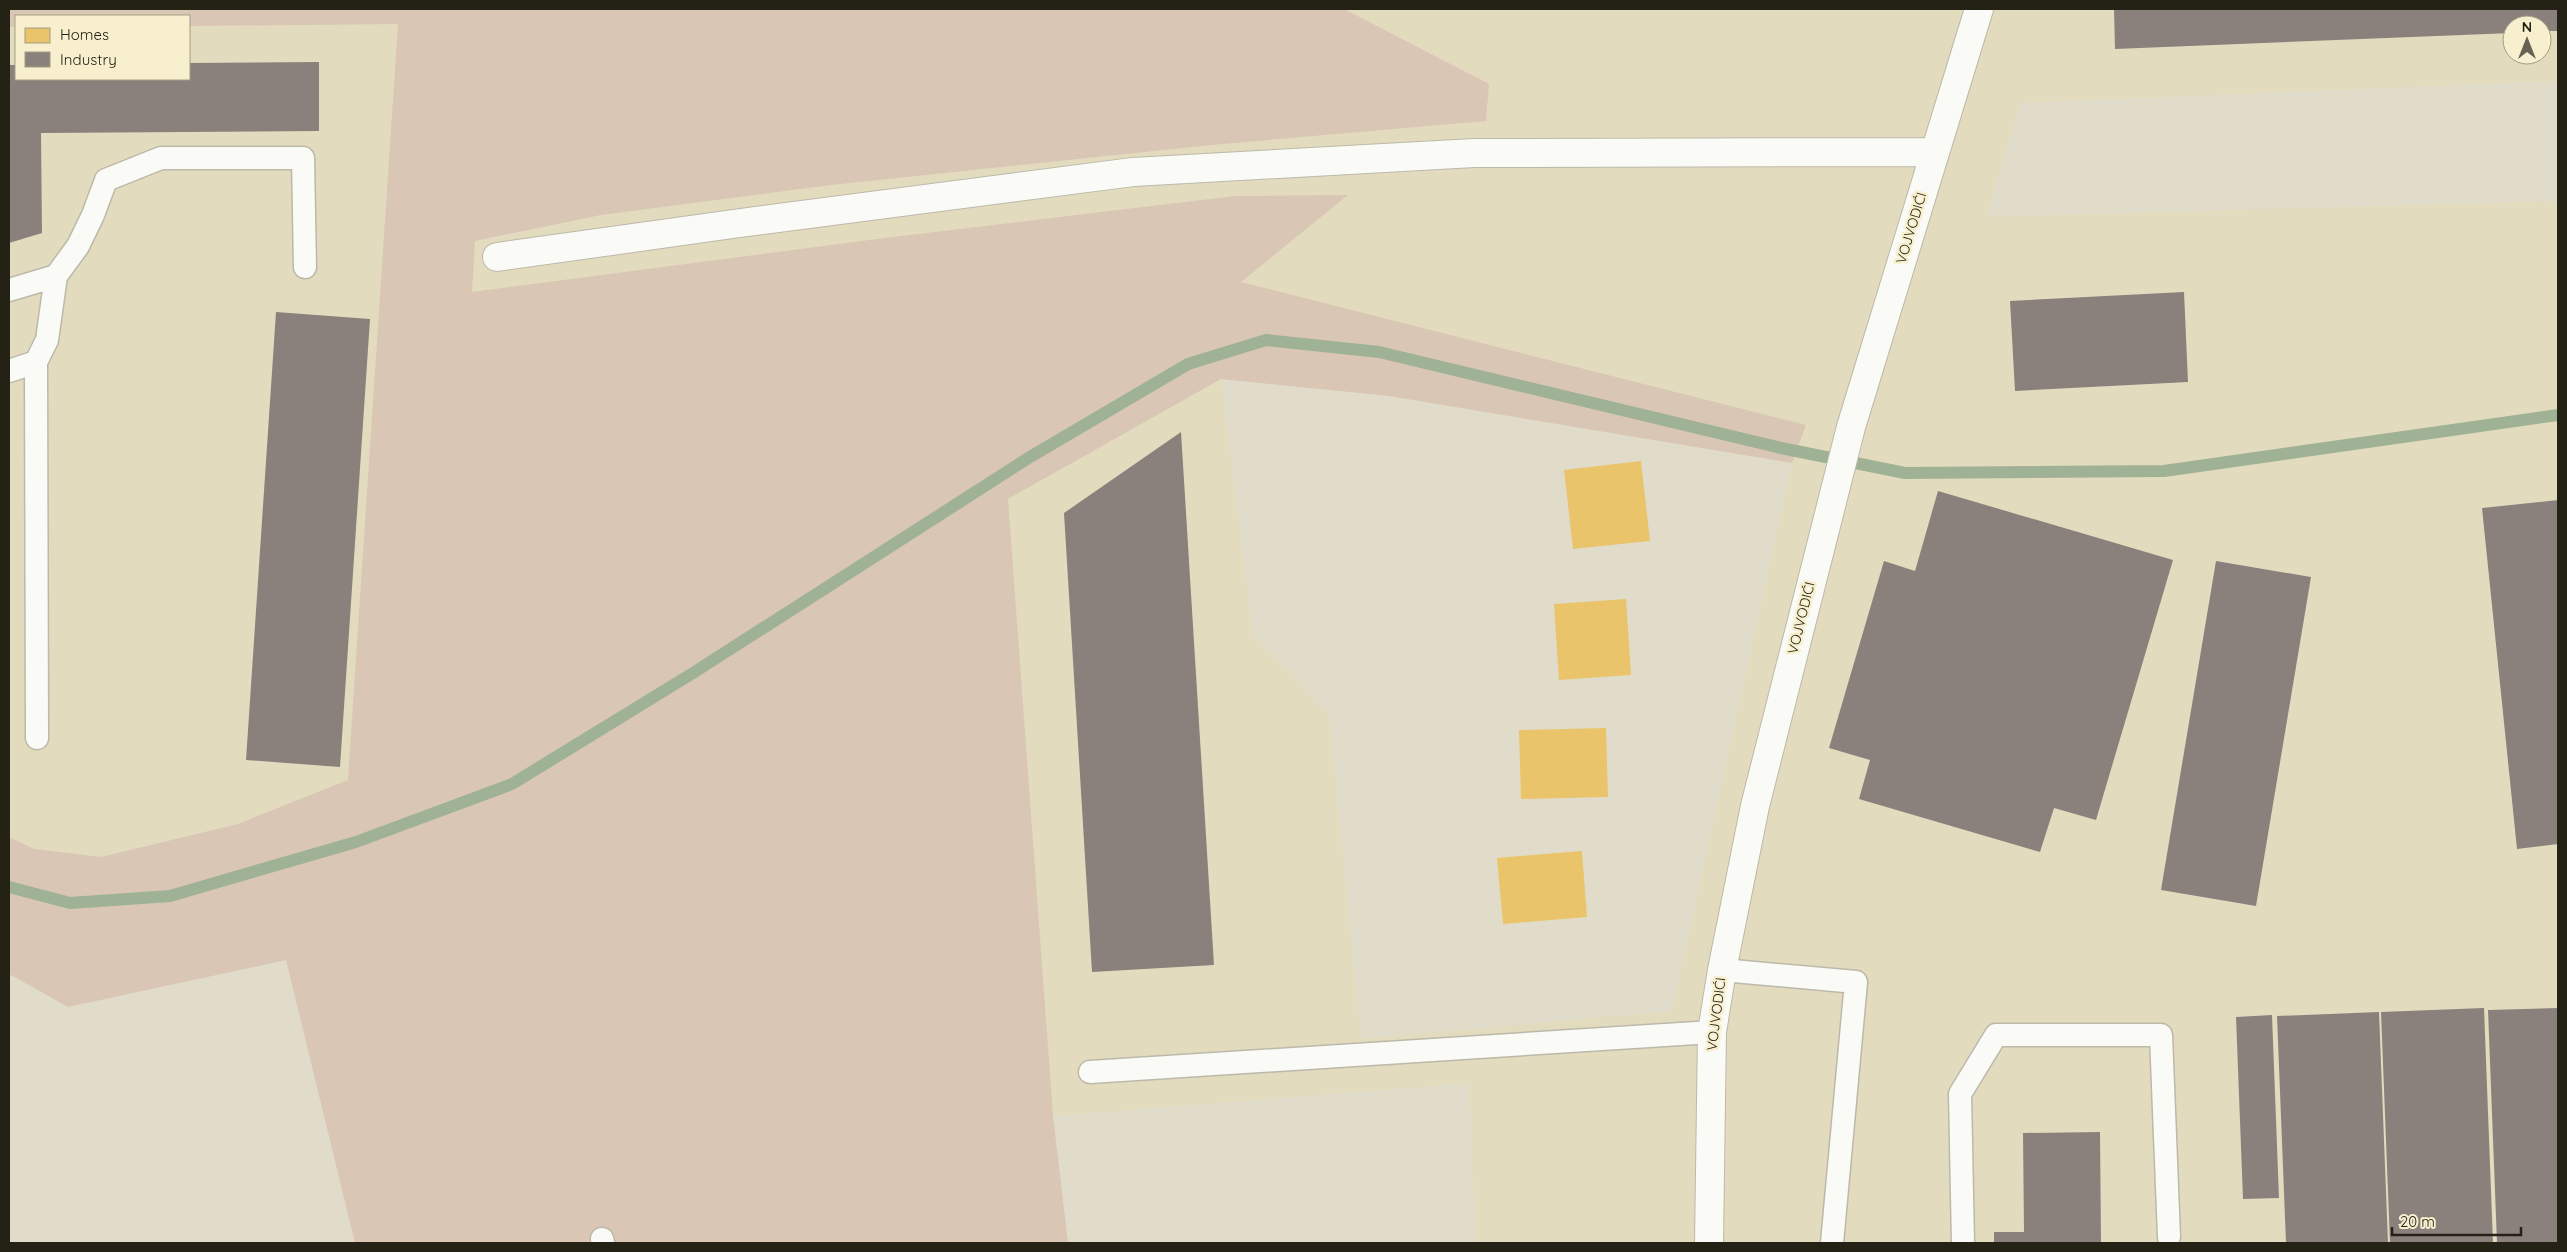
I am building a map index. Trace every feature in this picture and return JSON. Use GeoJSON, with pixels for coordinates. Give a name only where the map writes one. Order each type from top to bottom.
{"type":"FeatureCollection","features":[{"type":"Feature","properties":{"kind":"street","name":"VOJVODIĆI"},"geometry":{"type":"LineString","coordinates":[[1709,1243],[1712,1032],[1722,970],[1755,806],[1831,499],[1851,427],[1978,9]]}},
{"type":"Feature","properties":{"kind":"street"},"geometry":{"type":"LineString","coordinates":[[497,257],[1133,172],[1474,153],[1935,152]]}},
{"type":"Feature","properties":{"kind":"lane"},"geometry":{"type":"LineString","coordinates":[[37,738],[36,362],[47,340],[56,276],[78,246],[93,215],[106,180],[160,158],[303,158],[305,266]]}},
{"type":"Feature","properties":{"kind":"lane"},"geometry":{"type":"LineString","coordinates":[[9,290],[56,276]]}},
{"type":"Feature","properties":{"kind":"lane"},"geometry":{"type":"LineString","coordinates":[[9,371],[36,362]]}},
{"type":"Feature","properties":{"kind":"lane"},"geometry":{"type":"LineString","coordinates":[[1722,970],[1856,982],[1832,1243]]}},
{"type":"Feature","properties":{"kind":"lane"},"geometry":{"type":"LineString","coordinates":[[1090,1072],[1712,1032]]}},
{"type":"Feature","properties":{"kind":"lane"},"geometry":{"type":"LineString","coordinates":[[1963,1243],[1960,1094],[1996,1035],[2161,1035],[2169,1236]]}},
{"type":"Feature","properties":{"kind":"shaded area"},"geometry":{"type":"Polygon","coordinates":[[[9,9],[399,9],[348,781],[238,824],[101,857],[34,849],[9,837],[9,9]]]}},
{"type":"Feature","properties":{"kind":"shaded area"},"geometry":{"type":"Polygon","coordinates":[[[9,9],[1344,9],[1489,84],[1486,121],[1211,145],[831,185],[601,215],[475,241],[472,292],[877,239],[1235,196],[1348,195],[1241,282],[1806,425],[1792,463],[1389,396],[1221,379],[1008,499],[1053,1116],[1068,1243],[355,1243],[286,960],[68,1007],[9,974],[9,837],[34,849],[101,857],[238,824],[348,780],[398,24],[190,26],[190,15],[15,15],[15,27],[9,27],[9,9]]]}},
{"type":"Feature","properties":{"kind":"shaded area"},"geometry":{"type":"Polygon","coordinates":[[[1344,9],[2558,9],[2558,81],[2020,103],[1986,217],[2558,201],[2558,1243],[1476,1243],[1469,1083],[1053,1116],[1008,499],[1221,379],[1253,635],[1329,715],[1361,1039],[1672,1011],[1792,463],[1806,425],[1240,282],[1347,195],[472,292],[475,242],[601,215],[831,185],[1211,145],[1486,120],[1489,84],[1344,9]]]}},
{"type":"Feature","properties":{"kind":"building: Homes"},"geometry":{"type":"Polygon","coordinates":[[[1641,461],[1650,541],[1573,549],[1564,470],[1641,461]]]}},
{"type":"Feature","properties":{"kind":"building: Homes"},"geometry":{"type":"Polygon","coordinates":[[[1626,599],[1631,675],[1559,680],[1554,604],[1626,599]]]}},
{"type":"Feature","properties":{"kind":"building: Homes"},"geometry":{"type":"Polygon","coordinates":[[[1606,728],[1608,797],[1521,799],[1519,730],[1606,728]]]}},
{"type":"Feature","properties":{"kind":"building: Homes"},"geometry":{"type":"Polygon","coordinates":[[[1582,851],[1587,917],[1503,924],[1497,858],[1582,851]]]}},
{"type":"Feature","properties":{"kind":"building: Industry"},"geometry":{"type":"Polygon","coordinates":[[[2114,9],[2558,9],[2558,31],[2552,31],[2552,15],[2502,15],[2502,33],[2115,49],[2114,9]]]}},
{"type":"Feature","properties":{"kind":"building: Industry"},"geometry":{"type":"Polygon","coordinates":[[[319,62],[319,131],[41,133],[42,233],[9,243],[9,65],[15,65],[15,80],[190,80],[190,63],[319,62]]]}},
{"type":"Feature","properties":{"kind":"building: Industry"},"geometry":{"type":"Polygon","coordinates":[[[2184,292],[2188,382],[2015,391],[2010,301],[2184,292]]]}},
{"type":"Feature","properties":{"kind":"building: Industry"},"geometry":{"type":"Polygon","coordinates":[[[276,312],[370,319],[340,767],[246,760],[276,312]]]}},
{"type":"Feature","properties":{"kind":"building: Industry"},"geometry":{"type":"Polygon","coordinates":[[[1181,432],[1214,965],[1092,972],[1064,513],[1181,432]]]}},
{"type":"Feature","properties":{"kind":"building: Industry"},"geometry":{"type":"Polygon","coordinates":[[[1938,491],[2173,560],[2096,820],[2054,808],[2040,852],[1859,799],[1870,760],[1829,748],[1884,561],[1915,571],[1938,491]]]}},
{"type":"Feature","properties":{"kind":"building: Industry"},"geometry":{"type":"Polygon","coordinates":[[[2558,500],[2558,844],[2517,849],[2482,508],[2558,500]]]}},
{"type":"Feature","properties":{"kind":"building: Industry"},"geometry":{"type":"Polygon","coordinates":[[[2216,561],[2311,577],[2256,906],[2161,890],[2216,561]]]}},
{"type":"Feature","properties":{"kind":"building: Industry"},"geometry":{"type":"Polygon","coordinates":[[[2484,1008],[2493,1243],[2390,1243],[2381,1012],[2484,1008]]]}},
{"type":"Feature","properties":{"kind":"building: Industry"},"geometry":{"type":"Polygon","coordinates":[[[2558,1008],[2558,1243],[2497,1243],[2488,1010],[2558,1008]]]}},
{"type":"Feature","properties":{"kind":"building: Industry"},"geometry":{"type":"Polygon","coordinates":[[[2379,1012],[2388,1243],[2286,1243],[2277,1016],[2379,1012]]]}},
{"type":"Feature","properties":{"kind":"building: Industry"},"geometry":{"type":"Polygon","coordinates":[[[2272,1015],[2279,1198],[2243,1199],[2236,1017],[2272,1015]]]}},
{"type":"Feature","properties":{"kind":"building: Industry"},"geometry":{"type":"Polygon","coordinates":[[[2100,1132],[2101,1243],[1994,1243],[1994,1232],[2024,1232],[2023,1133],[2100,1132]]]}},
{"type":"Feature","properties":{"kind":"waterway"},"geometry":{"type":"LineString","coordinates":[[9,887],[70,903],[170,896],[356,842],[512,784],[693,673],[1030,457],[1188,364],[1266,340],[1379,352],[1781,448],[1905,473],[2164,471],[2558,415]]}}]}
